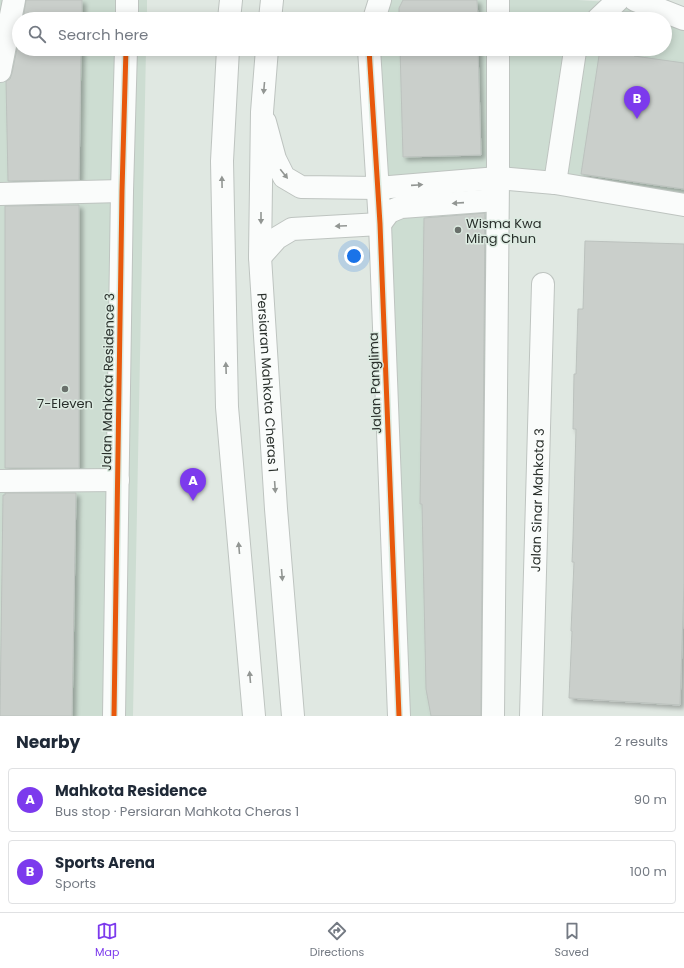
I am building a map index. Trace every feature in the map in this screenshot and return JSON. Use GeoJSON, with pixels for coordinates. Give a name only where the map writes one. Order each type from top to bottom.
{"type":"FeatureCollection","features":[{"type":"Feature","properties":{"kind":"street"},"geometry":{"type":"LineString","coordinates":[[0,71],[14,0]]}},
{"type":"Feature","properties":{"kind":"street"},"geometry":{"type":"LineString","coordinates":[[127,0],[127,12]]}},
{"type":"Feature","properties":{"kind":"street"},"geometry":{"type":"LineString","coordinates":[[220,0],[224,12]]}},
{"type":"Feature","properties":{"kind":"street"},"geometry":{"type":"LineString","coordinates":[[229,12],[230,0]]}},
{"type":"Feature","properties":{"kind":"street"},"geometry":{"type":"LineString","coordinates":[[271,12],[272,0]]}},
{"type":"Feature","properties":{"kind":"street"},"geometry":{"type":"LineString","coordinates":[[376,12],[380,0]]}},
{"type":"Feature","properties":{"kind":"street"},"geometry":{"type":"LineString","coordinates":[[498,0],[498,12]]}},
{"type":"Feature","properties":{"kind":"street"},"geometry":{"type":"LineString","coordinates":[[605,12],[618,0]]}},
{"type":"Feature","properties":{"kind":"street"},"geometry":{"type":"LineString","coordinates":[[634,0],[666,12]]}},
{"type":"Feature","properties":{"kind":"street"},"geometry":{"type":"LineString","coordinates":[[672,14],[684,19]]}},
{"type":"Feature","properties":{"kind":"street","name":"Jalan Mahkota Residence 3"},"geometry":{"type":"LineString","coordinates":[[114,716],[122,191],[126,56]]}},
{"type":"Feature","properties":{"kind":"street"},"geometry":{"type":"LineString","coordinates":[[228,56],[222,160],[227,407],[254,716]]}},
{"type":"Feature","properties":{"kind":"street","name":"Persiaran Mahkota Cheras 1"},"geometry":{"type":"LineString","coordinates":[[266,56],[262,112],[260,258],[276,509],[294,715]]}},
{"type":"Feature","properties":{"kind":"street","name":"Jalan Panglima"},"geometry":{"type":"LineString","coordinates":[[369,56],[380,224],[398,716]]}},
{"type":"Feature","properties":{"kind":"street"},"geometry":{"type":"LineString","coordinates":[[493,716],[498,56]]}},
{"type":"Feature","properties":{"kind":"street"},"geometry":{"type":"LineString","coordinates":[[555,183],[574,56]]}},
{"type":"Feature","properties":{"kind":"street"},"geometry":{"type":"LineString","coordinates":[[262,112],[275,159],[284,176],[301,187],[378,188],[498,178],[555,183],[684,205]]}},
{"type":"Feature","properties":{"kind":"street"},"geometry":{"type":"LineString","coordinates":[[0,194],[122,191]]}},
{"type":"Feature","properties":{"kind":"street"},"geometry":{"type":"LineString","coordinates":[[260,258],[278,238],[292,229],[380,224],[389,212],[401,207],[497,200]]}},
{"type":"Feature","properties":{"kind":"street","name":"Jalan Sinar Mahkota 3"},"geometry":{"type":"LineString","coordinates":[[531,716],[543,284]]}},
{"type":"Feature","properties":{"kind":"street"},"geometry":{"type":"LineString","coordinates":[[0,481],[118,480]]}},
{"type":"Feature","properties":{"kind":"shaded area"},"geometry":{"type":"Polygon","coordinates":[[[0,0],[147,0],[147,12],[12,12],[12,56],[146,56],[133,716],[0,716],[0,0]]]}},
{"type":"Feature","properties":{"kind":"shaded area"},"geometry":{"type":"Polygon","coordinates":[[[388,0],[578,0],[624,3],[647,12],[384,12],[388,0]]]}},
{"type":"Feature","properties":{"kind":"shaded area"},"geometry":{"type":"Polygon","coordinates":[[[672,21],[684,26],[684,200],[491,171],[488,716],[407,716],[377,56],[672,56],[672,21]]]}},
{"type":"Feature","properties":{"kind":"building"},"geometry":{"type":"Polygon","coordinates":[[[26,0],[82,0],[82,12],[24,12],[26,0]]]}},
{"type":"Feature","properties":{"kind":"building"},"geometry":{"type":"Polygon","coordinates":[[[403,0],[477,0],[478,12],[399,12],[399,8],[403,0]]]}},
{"type":"Feature","properties":{"kind":"building"},"geometry":{"type":"Polygon","coordinates":[[[16,56],[81,56],[79,180],[8,181],[6,81],[10,79],[16,56]]]}},
{"type":"Feature","properties":{"kind":"building"},"geometry":{"type":"Polygon","coordinates":[[[400,56],[478,56],[481,155],[403,157],[400,56]]]}},
{"type":"Feature","properties":{"kind":"building"},"geometry":{"type":"Polygon","coordinates":[[[599,56],[634,56],[684,63],[684,189],[581,174],[599,56]]]}},
{"type":"Feature","properties":{"kind":"building"},"geometry":{"type":"Polygon","coordinates":[[[79,205],[79,468],[5,468],[5,206],[79,205]]]}},
{"type":"Feature","properties":{"kind":"building"},"geometry":{"type":"Polygon","coordinates":[[[485,213],[481,716],[431,716],[426,689],[422,504],[420,504],[424,218],[485,213]]]}},
{"type":"Feature","properties":{"kind":"building"},"geometry":{"type":"Polygon","coordinates":[[[585,241],[684,244],[684,584],[680,705],[569,698],[574,562],[572,562],[576,429],[573,429],[574,374],[576,374],[578,309],[583,309],[585,241]]]}},
{"type":"Feature","properties":{"kind":"building"},"geometry":{"type":"Polygon","coordinates":[[[5,493],[76,493],[72,716],[0,716],[3,495],[5,495],[5,493]]]}},
{"type":"Feature","properties":{"kind":"cycle path"},"geometry":{"type":"LineString","coordinates":[[114,716],[122,191],[126,56]]}},
{"type":"Feature","properties":{"kind":"cycle path"},"geometry":{"type":"LineString","coordinates":[[369,56],[380,224],[399,716]]}},
{"type":"Feature","properties":{"kind":"place","name":"Sports Arena"},"geometry":{"type":"Point","coordinates":[637,119]}},
{"type":"Feature","properties":{"kind":"place","name":"Wisma Kwa Ming Chun"},"geometry":{"type":"Point","coordinates":[458,230]}},
{"type":"Feature","properties":{"kind":"place","name":"7-Eleven"},"geometry":{"type":"Point","coordinates":[65,389]}},
{"type":"Feature","properties":{"kind":"place","name":"Mahkota Residence"},"geometry":{"type":"Point","coordinates":[193,501]}}]}
